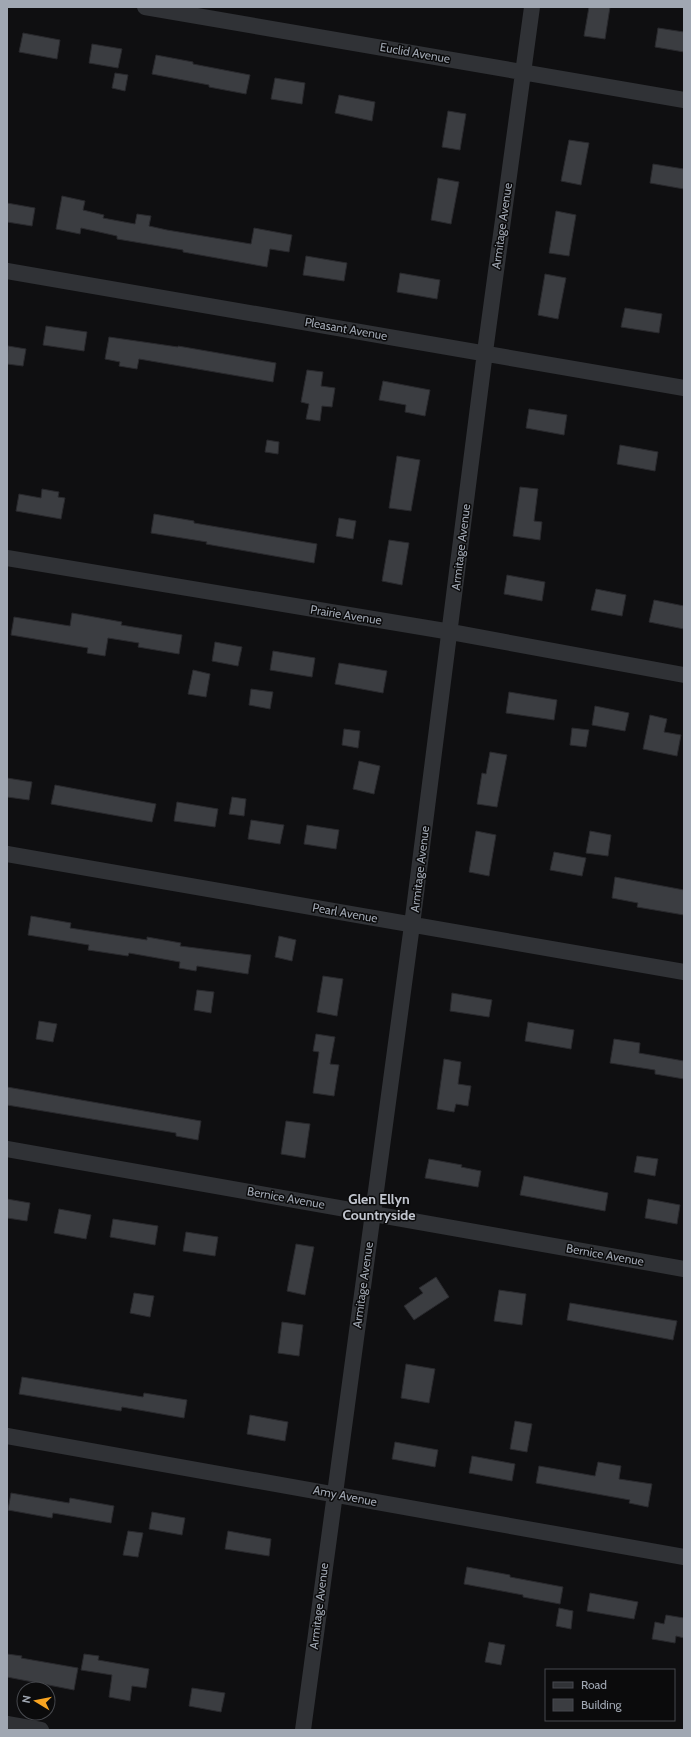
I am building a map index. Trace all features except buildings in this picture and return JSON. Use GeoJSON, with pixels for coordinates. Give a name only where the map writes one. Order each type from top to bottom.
{"type":"FeatureCollection","features":[{"type":"Feature","properties":{"kind":"street","name":"Euclid Avenue"},"geometry":{"type":"LineString","coordinates":[[145,7],[684,100]]}},
{"type":"Feature","properties":{"kind":"street","name":"Armitage Avenue"},"geometry":{"type":"LineString","coordinates":[[303,1730],[451,632],[485,352],[532,7]]}},
{"type":"Feature","properties":{"kind":"street","name":"Pleasant Avenue"},"geometry":{"type":"LineString","coordinates":[[7,271],[485,352],[684,388]]}},
{"type":"Feature","properties":{"kind":"street","name":"Prairie Avenue"},"geometry":{"type":"LineString","coordinates":[[7,558],[451,632],[684,675]]}},
{"type":"Feature","properties":{"kind":"street","name":"Pearl Avenue"},"geometry":{"type":"LineString","coordinates":[[7,854],[684,972]]}},
{"type":"Feature","properties":{"kind":"street","name":"Bernice Avenue"},"geometry":{"type":"LineString","coordinates":[[7,1149],[684,1269]]}},
{"type":"Feature","properties":{"kind":"street","name":"Amy Avenue"},"geometry":{"type":"LineString","coordinates":[[7,1436],[684,1557]]}},
{"type":"Feature","properties":{"kind":"street"},"geometry":{"type":"LineString","coordinates":[[7,1724],[41,1730]]}},
{"type":"Feature","properties":{"kind":"district","name":"Glen Ellyn Countryside"},"geometry":{"type":"Point","coordinates":[379,1208]}}]}
